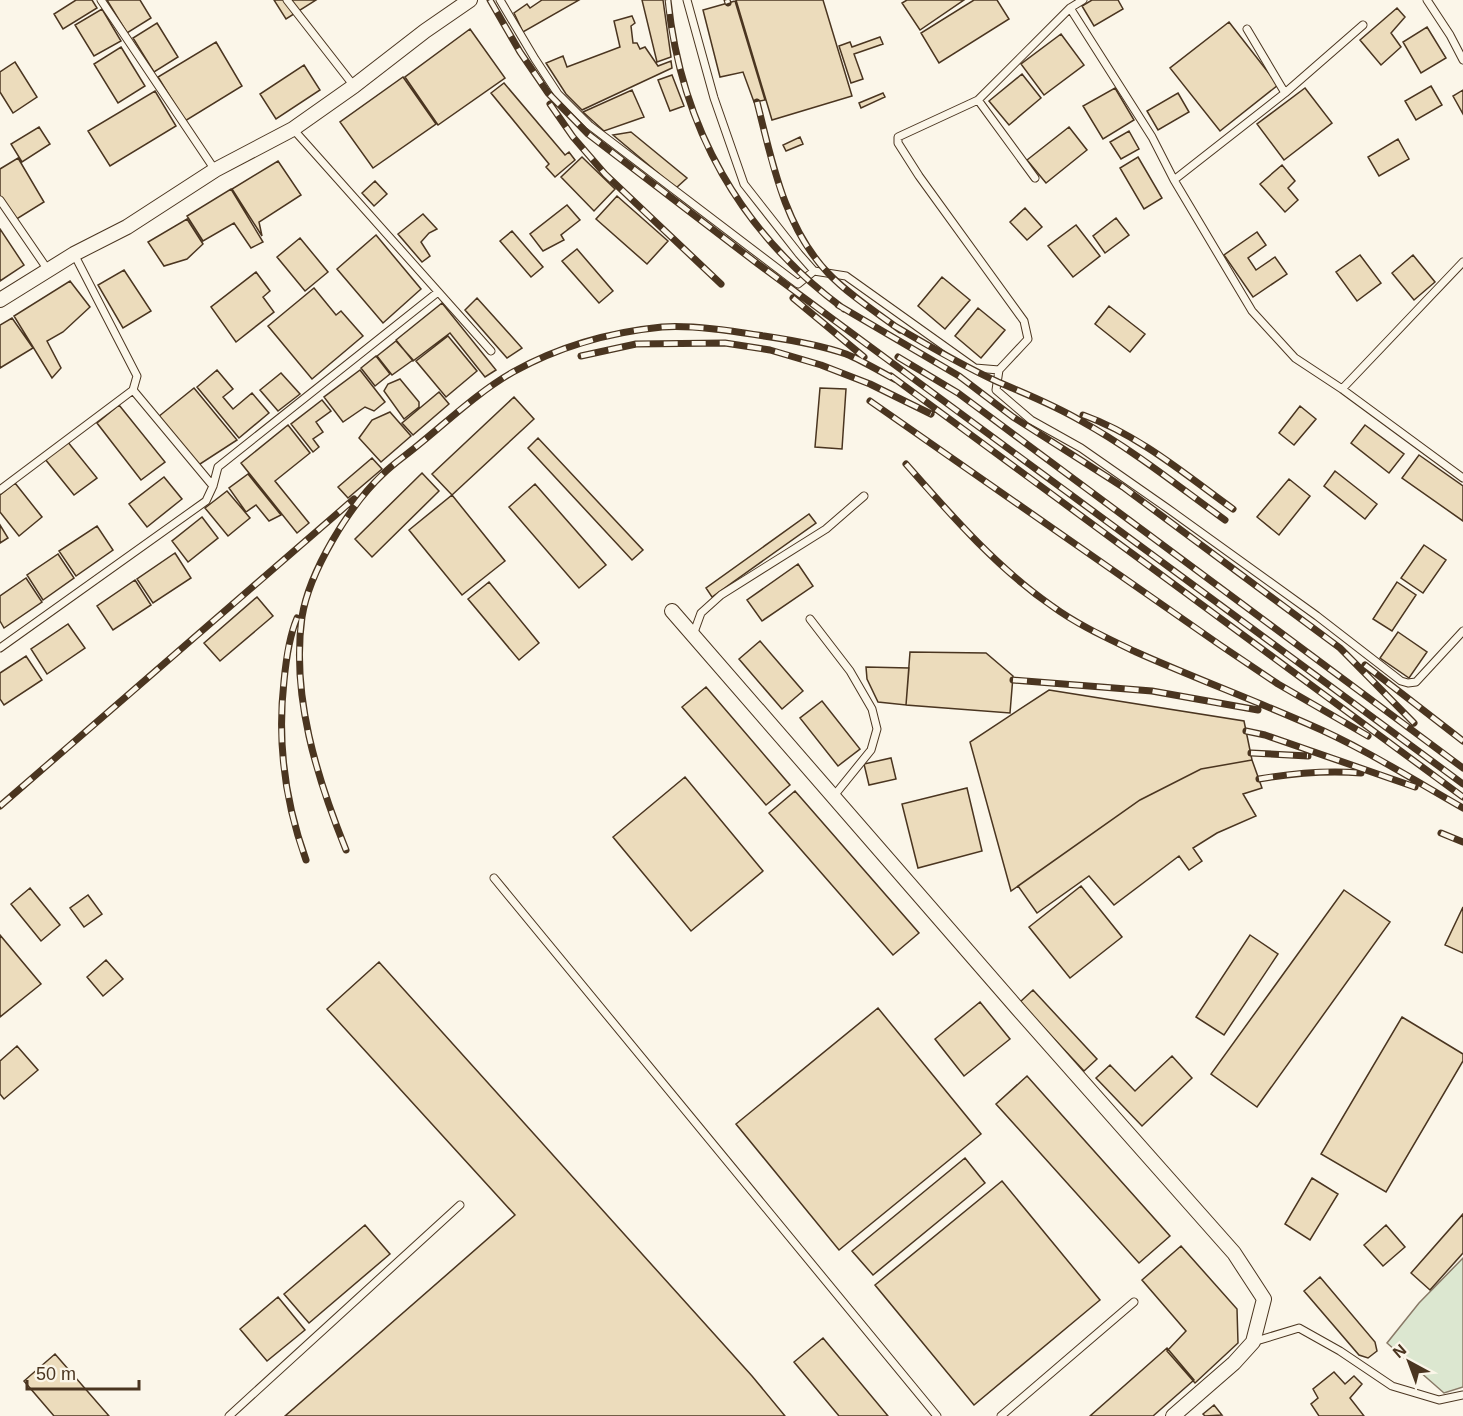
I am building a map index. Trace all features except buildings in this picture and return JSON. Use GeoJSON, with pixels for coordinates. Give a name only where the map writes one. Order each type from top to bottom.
{"type":"FeatureCollection","features":[{"type":"Feature","properties":{"kind":"street"},"geometry":{"type":"LineString","coordinates":[[0,300],[74,254],[127,227],[214,170],[293,129],[470,0]]}},
{"type":"Feature","properties":{"kind":"street"},"geometry":{"type":"LineString","coordinates":[[672,611],[1234,1253],[1264,1299],[1253,1342],[1234,1363],[1173,1416]]}},
{"type":"Feature","properties":{"kind":"lane"},"geometry":{"type":"LineString","coordinates":[[101,0],[214,170]]}},
{"type":"Feature","properties":{"kind":"lane"},"geometry":{"type":"LineString","coordinates":[[287,0],[354,86]]}},
{"type":"Feature","properties":{"kind":"lane"},"geometry":{"type":"LineString","coordinates":[[500,0],[558,94],[589,125],[798,284],[814,271]]}},
{"type":"Feature","properties":{"kind":"lane"},"geometry":{"type":"LineString","coordinates":[[687,0],[714,98],[744,184],[799,254],[814,271],[846,276],[975,368],[999,370]]}},
{"type":"Feature","properties":{"kind":"lane"},"geometry":{"type":"LineString","coordinates":[[1083,0],[1070,8],[978,100],[898,137],[898,143],[919,176],[1024,321],[1028,339],[999,370],[996,390],[1031,420],[1081,448],[1138,488],[1317,616],[1401,681],[1416,682],[1463,631]]}},
{"type":"Feature","properties":{"kind":"lane"},"geometry":{"type":"LineString","coordinates":[[1427,0],[1462,56]]}},
{"type":"Feature","properties":{"kind":"lane"},"geometry":{"type":"LineString","coordinates":[[1070,8],[1152,137],[1174,180],[1252,311],[1295,358],[1342,389],[1463,478]]}},
{"type":"Feature","properties":{"kind":"lane"},"geometry":{"type":"LineString","coordinates":[[1174,180],[1286,93],[1363,25]]}},
{"type":"Feature","properties":{"kind":"lane"},"geometry":{"type":"LineString","coordinates":[[1247,29],[1286,93]]}},
{"type":"Feature","properties":{"kind":"lane"},"geometry":{"type":"LineString","coordinates":[[978,100],[1035,178]]}},
{"type":"Feature","properties":{"kind":"lane"},"geometry":{"type":"LineString","coordinates":[[293,129],[491,351]]}},
{"type":"Feature","properties":{"kind":"lane"},"geometry":{"type":"LineString","coordinates":[[0,200],[48,270]]}},
{"type":"Feature","properties":{"kind":"lane"},"geometry":{"type":"LineString","coordinates":[[0,490],[133,390],[136,376],[74,254]]}},
{"type":"Feature","properties":{"kind":"lane"},"geometry":{"type":"LineString","coordinates":[[1342,389],[1463,262]]}},
{"type":"Feature","properties":{"kind":"lane"},"geometry":{"type":"LineString","coordinates":[[0,648],[206,501],[218,467],[438,292]]}},
{"type":"Feature","properties":{"kind":"lane"},"geometry":{"type":"LineString","coordinates":[[133,390],[213,486]]}},
{"type":"Feature","properties":{"kind":"lane"},"geometry":{"type":"LineString","coordinates":[[693,635],[701,613],[721,596],[826,528],[864,496]]}},
{"type":"Feature","properties":{"kind":"lane"},"geometry":{"type":"LineString","coordinates":[[810,619],[850,671],[872,709],[877,729],[871,750],[833,796]]}},
{"type":"Feature","properties":{"kind":"lane"},"geometry":{"type":"LineString","coordinates":[[494,878],[937,1416]]}},
{"type":"Feature","properties":{"kind":"lane"},"geometry":{"type":"LineString","coordinates":[[229,1416],[460,1205]]}},
{"type":"Feature","properties":{"kind":"lane"},"geometry":{"type":"LineString","coordinates":[[1002,1416],[1134,1302]]}},
{"type":"Feature","properties":{"kind":"lane"},"geometry":{"type":"LineString","coordinates":[[1253,1342],[1299,1328],[1340,1351],[1392,1386],[1439,1400],[1463,1395]]}},
{"type":"Feature","properties":{"kind":"green space"},"geometry":{"type":"Polygon","coordinates":[[[1463,1258],[1463,1387],[1444,1393],[1387,1343],[1419,1303],[1463,1258]]]}},
{"type":"Feature","properties":{"kind":"railway"},"geometry":{"type":"LineString","coordinates":[[490,0],[520,52],[548,93],[588,134],[758,264],[1463,784]]}},
{"type":"Feature","properties":{"kind":"railway"},"geometry":{"type":"LineString","coordinates":[[668,0],[675,47],[686,92],[702,134],[722,174],[746,212],[775,247],[807,279],[844,309]]}},
{"type":"Feature","properties":{"kind":"railway"},"geometry":{"type":"LineString","coordinates":[[757,102],[774,170],[800,235],[813,255],[836,281],[900,330]]}},
{"type":"Feature","properties":{"kind":"railway"},"geometry":{"type":"LineString","coordinates":[[550,104],[573,137],[605,174],[721,284]]}},
{"type":"Feature","properties":{"kind":"railway"},"geometry":{"type":"LineString","coordinates":[[793,298],[864,357]]}},
{"type":"Feature","properties":{"kind":"railway"},"geometry":{"type":"LineString","coordinates":[[838,305],[959,376],[1013,417],[1123,487],[1340,648],[1414,723]]}},
{"type":"Feature","properties":{"kind":"railway"},"geometry":{"type":"LineString","coordinates":[[893,325],[971,369],[1071,415],[1100,432],[1225,520]]}},
{"type":"Feature","properties":{"kind":"railway"},"geometry":{"type":"LineString","coordinates":[[346,850],[316,765],[303,706],[300,677],[302,617],[313,580],[332,541],[370,487],[391,467],[475,398],[513,372],[566,348],[643,329],[700,328],[805,343],[846,354],[898,381]]}},
{"type":"Feature","properties":{"kind":"railway"},"geometry":{"type":"LineString","coordinates":[[581,356],[636,344],[725,343],[770,350],[821,365],[870,384],[931,414]]}},
{"type":"Feature","properties":{"kind":"railway"},"geometry":{"type":"LineString","coordinates":[[898,357],[958,393],[1463,768]]}},
{"type":"Feature","properties":{"kind":"railway"},"geometry":{"type":"LineString","coordinates":[[891,376],[1463,797]]}},
{"type":"Feature","properties":{"kind":"railway"},"geometry":{"type":"LineString","coordinates":[[870,401],[1220,645],[1278,684],[1368,736]]}},
{"type":"Feature","properties":{"kind":"railway"},"geometry":{"type":"LineString","coordinates":[[1083,415],[1104,423],[1143,445],[1233,509]]}},
{"type":"Feature","properties":{"kind":"railway"},"geometry":{"type":"LineString","coordinates":[[906,464],[957,521],[1012,575],[1072,619],[1136,652],[1328,733],[1463,808]]}},
{"type":"Feature","properties":{"kind":"railway"},"geometry":{"type":"LineString","coordinates":[[0,806],[354,499]]}},
{"type":"Feature","properties":{"kind":"railway"},"geometry":{"type":"LineString","coordinates":[[297,618],[290,641],[285,673],[282,750],[288,794],[306,860]]}},
{"type":"Feature","properties":{"kind":"railway"},"geometry":{"type":"LineString","coordinates":[[1365,665],[1463,741]]}},
{"type":"Feature","properties":{"kind":"railway"},"geometry":{"type":"LineString","coordinates":[[1013,680],[1152,691],[1258,710]]}},
{"type":"Feature","properties":{"kind":"railway"},"geometry":{"type":"LineString","coordinates":[[1246,731],[1265,735],[1415,787]]}},
{"type":"Feature","properties":{"kind":"railway"},"geometry":{"type":"LineString","coordinates":[[1251,753],[1308,756]]}},
{"type":"Feature","properties":{"kind":"railway"},"geometry":{"type":"LineString","coordinates":[[1259,779],[1310,773],[1361,773]]}},
{"type":"Feature","properties":{"kind":"railway"},"geometry":{"type":"LineString","coordinates":[[1441,833],[1463,842]]}}]}
